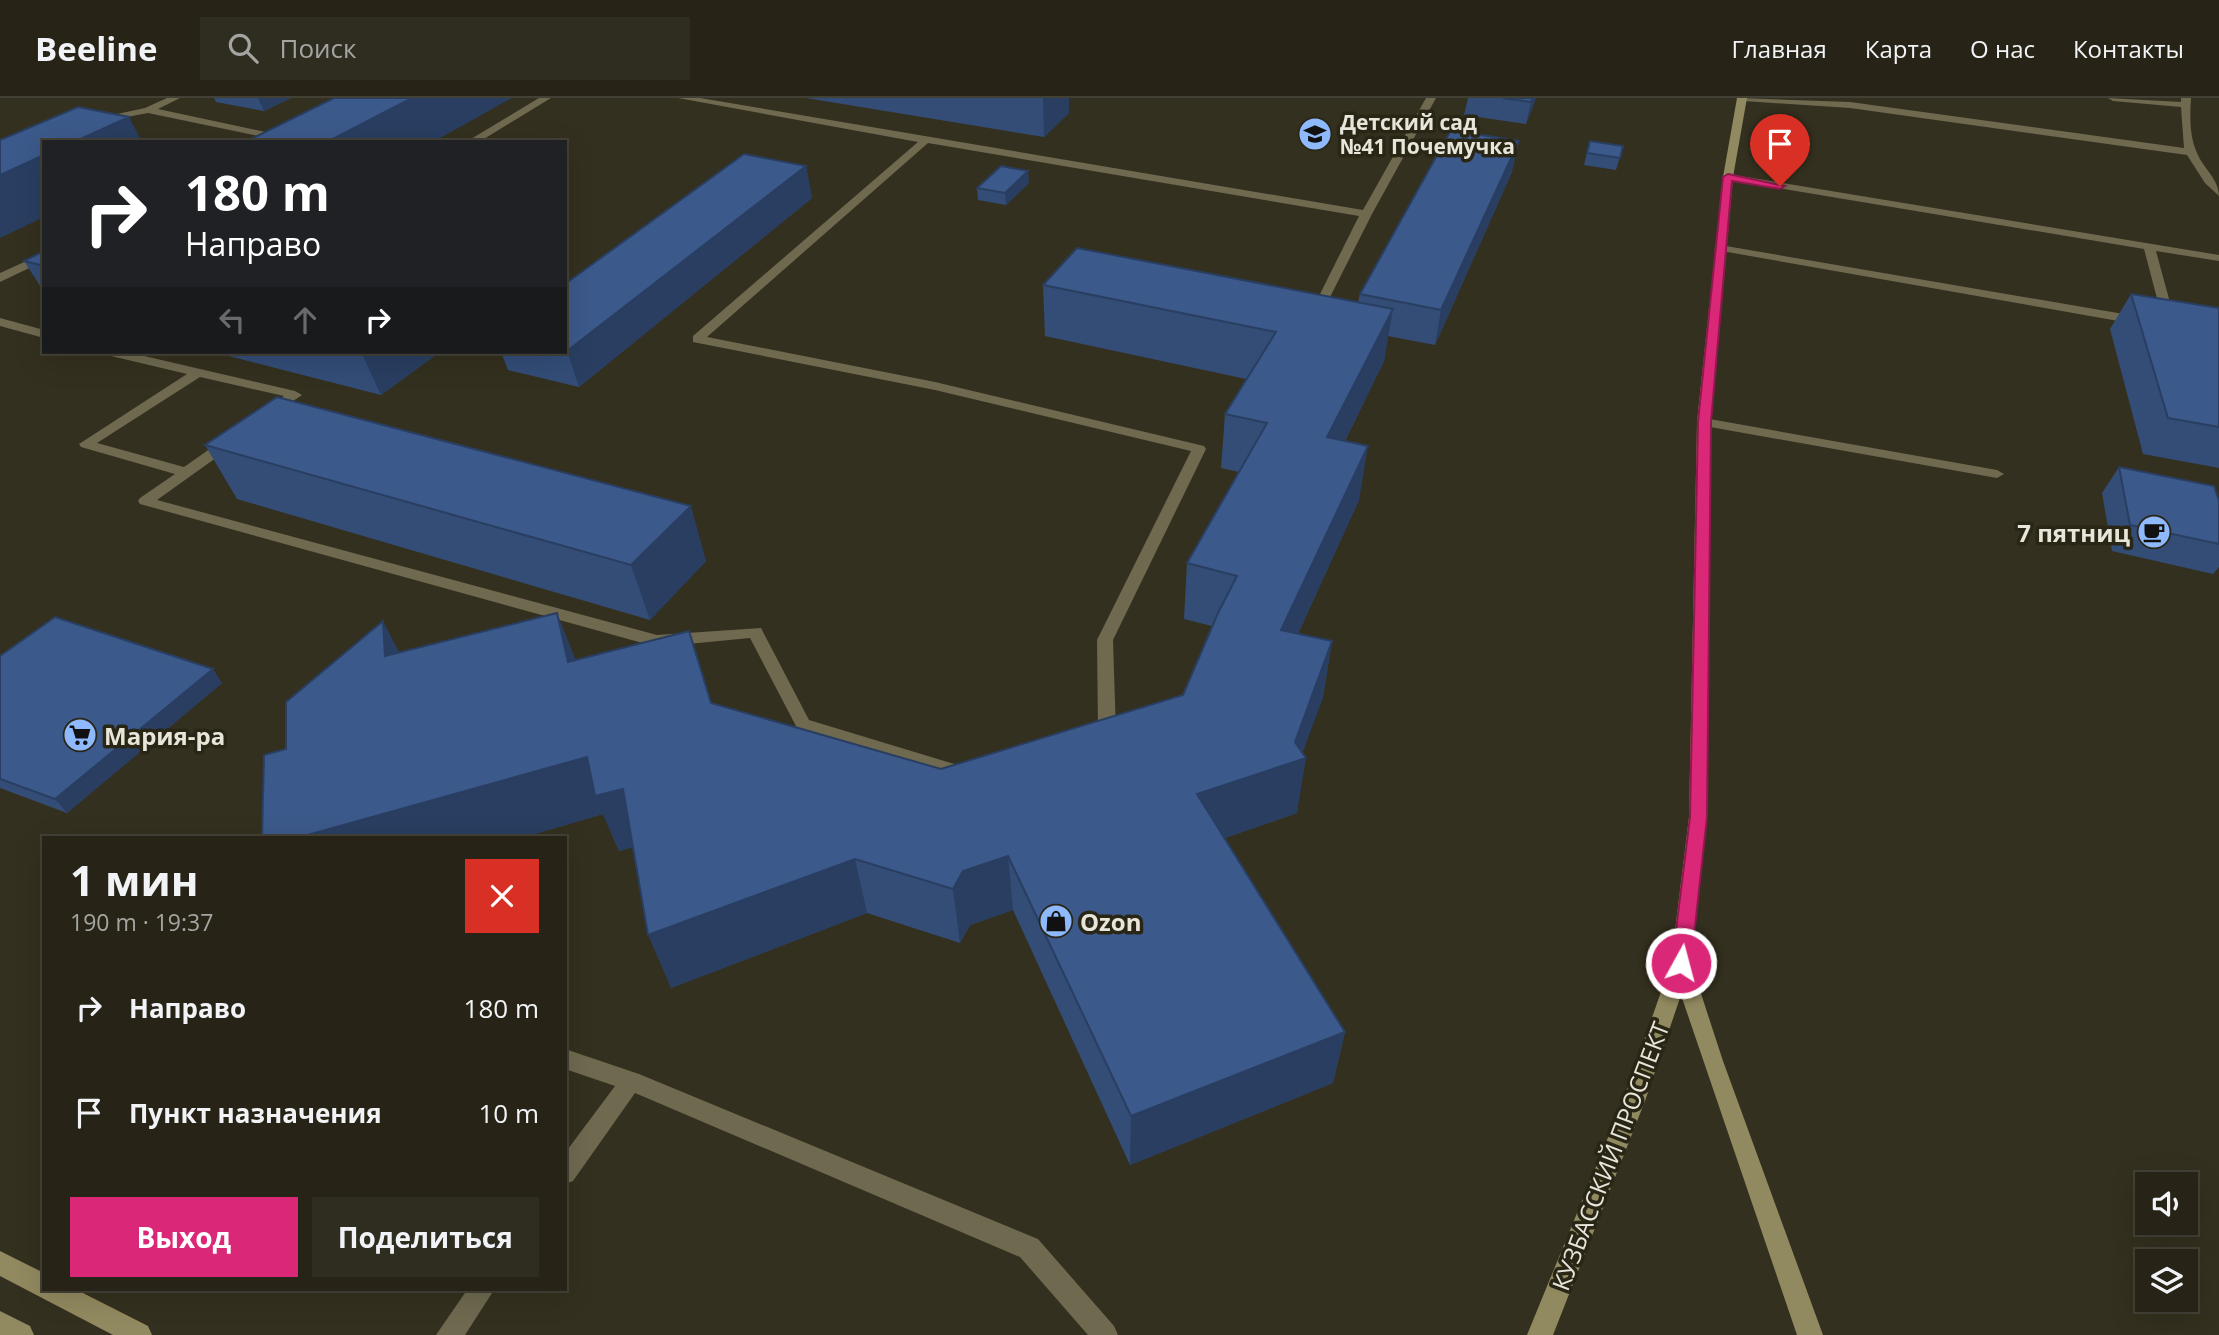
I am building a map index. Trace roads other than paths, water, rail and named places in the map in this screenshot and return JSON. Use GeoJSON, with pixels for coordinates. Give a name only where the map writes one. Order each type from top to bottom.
{"type":"FeatureCollection","features":[{"type":"Feature","properties":{"kind":"street","name":"КУЗБАССКИЙ ПРОСПЕКТ"},"geometry":{"type":"LineString","coordinates":[[1540,1335],[1634,1101],[1681,963],[1698,817],[1704,422],[1728,177],[1743,98]]}},
{"type":"Feature","properties":{"kind":"street"},"geometry":{"type":"LineString","coordinates":[[1681,963],[1712,1061],[1810,1335]]}},
{"type":"Feature","properties":{"kind":"street"},"geometry":{"type":"LineString","coordinates":[[0,1263],[42,1285]]}},
{"type":"Feature","properties":{"kind":"street"},"geometry":{"type":"LineString","coordinates":[[54,1291],[139,1335]]}},
{"type":"Feature","properties":{"kind":"street"},"geometry":{"type":"LineString","coordinates":[[0,1324],[21,1335]]}},
{"type":"Feature","properties":{"kind":"lane"},"geometry":{"type":"LineString","coordinates":[[89,121],[148,110],[175,98]]}},
{"type":"Feature","properties":{"kind":"lane"},"geometry":{"type":"LineString","coordinates":[[474,140],[546,98]]}},
{"type":"Feature","properties":{"kind":"lane"},"geometry":{"type":"LineString","coordinates":[[683,98],[1366,214]]}},
{"type":"Feature","properties":{"kind":"lane"},"geometry":{"type":"LineString","coordinates":[[1322,300],[1366,214],[1431,98]]}},
{"type":"Feature","properties":{"kind":"lane"},"geometry":{"type":"LineString","coordinates":[[1743,98],[1850,105],[2191,152]]}},
{"type":"Feature","properties":{"kind":"lane"},"geometry":{"type":"LineString","coordinates":[[2113,98],[2186,102],[2184,127],[2194,164],[2219,194]]}},
{"type":"Feature","properties":{"kind":"lane"},"geometry":{"type":"LineString","coordinates":[[148,110],[259,135],[284,137],[279,140]]}},
{"type":"Feature","properties":{"kind":"lane"},"geometry":{"type":"LineString","coordinates":[[926,140],[697,339],[935,386],[1199,449],[1105,640],[1107,733],[1081,742]]}},
{"type":"Feature","properties":{"kind":"lane"},"geometry":{"type":"LineString","coordinates":[[1728,177],[2219,258]]}},
{"type":"Feature","properties":{"kind":"lane"},"geometry":{"type":"LineString","coordinates":[[1720,248],[2170,326],[2149,246]]}},
{"type":"Feature","properties":{"kind":"lane"},"geometry":{"type":"LineString","coordinates":[[0,278],[42,257]]}},
{"type":"Feature","properties":{"kind":"lane"},"geometry":{"type":"LineString","coordinates":[[0,322],[42,333]]}},
{"type":"Feature","properties":{"kind":"lane"},"geometry":{"type":"LineString","coordinates":[[120,354],[295,395],[262,418]]}},
{"type":"Feature","properties":{"kind":"lane"},"geometry":{"type":"LineString","coordinates":[[186,472],[86,443],[197,373]]}},
{"type":"Feature","properties":{"kind":"lane"},"geometry":{"type":"LineString","coordinates":[[1704,422],[1997,474]]}},
{"type":"Feature","properties":{"kind":"lane"},"geometry":{"type":"LineString","coordinates":[[240,434],[145,501],[657,641],[755,632],[803,724],[979,778]]}},
{"type":"Feature","properties":{"kind":"lane"},"geometry":{"type":"LineString","coordinates":[[567,1060],[631,1081],[1029,1248],[1105,1335]]}},
{"type":"Feature","properties":{"kind":"lane"},"geometry":{"type":"LineString","coordinates":[[567,1170],[631,1081]]}},
{"type":"Feature","properties":{"kind":"lane"},"geometry":{"type":"LineString","coordinates":[[449,1335],[481,1291]]}},
{"type":"Feature","properties":{"kind":"place","name":"Детский сад №41 Почемучка"},"geometry":{"type":"Point","coordinates":[1315,134]}},
{"type":"Feature","properties":{"kind":"place","name":"7 пятниц"},"geometry":{"type":"Point","coordinates":[2154,532]}},
{"type":"Feature","properties":{"kind":"place","name":"Мария-ра"},"geometry":{"type":"Point","coordinates":[80,735]}},
{"type":"Feature","properties":{"kind":"place","name":"Ozon"},"geometry":{"type":"Point","coordinates":[1056,921]}}]}
